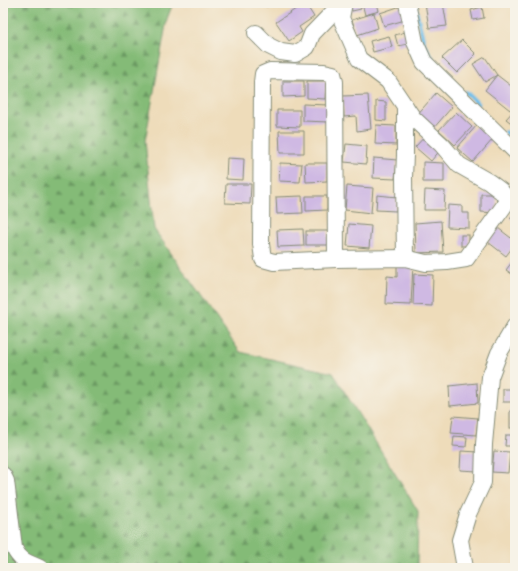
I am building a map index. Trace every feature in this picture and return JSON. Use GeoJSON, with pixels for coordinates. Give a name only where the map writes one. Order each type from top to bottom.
{"type":"FeatureCollection","features":[{"type":"Feature","properties":{"kind":"street"},"geometry":{"type":"LineString","coordinates":[[256,33],[269,46],[281,52],[294,54],[307,47],[312,34],[343,3]]}},
{"type":"Feature","properties":{"kind":"street"},"geometry":{"type":"LineString","coordinates":[[336,259],[335,82],[333,74],[324,72],[270,71],[263,74],[262,82],[261,244],[263,259],[274,262],[405,258],[426,263],[466,260],[504,206],[507,199],[501,191],[489,182],[459,165],[442,145],[413,118],[388,81],[359,58],[341,18],[343,3]]}},
{"type":"Feature","properties":{"kind":"street"},"geometry":{"type":"LineString","coordinates":[[407,3],[415,42],[424,62],[515,152]]}},
{"type":"Feature","properties":{"kind":"street"},"geometry":{"type":"LineString","coordinates":[[405,106],[405,258]]}},
{"type":"Feature","properties":{"kind":"street"},"geometry":{"type":"LineString","coordinates":[[465,568],[460,540],[468,514],[483,482],[484,444],[490,377],[499,353],[515,326]]}},
{"type":"Feature","properties":{"kind":"street"},"geometry":{"type":"LineString","coordinates":[[3,475],[6,481],[14,548],[18,556],[26,562],[40,568]]}},
{"type":"Feature","properties":{"kind":"green space"},"geometry":{"type":"Polygon","coordinates":[[[3,3],[173,3],[167,19],[145,141],[154,229],[240,352],[333,373],[418,511],[417,568],[3,568],[3,3]]]}},
{"type":"Feature","properties":{"kind":"building"},"geometry":{"type":"Polygon","coordinates":[[[265,3],[276,3],[266,7],[265,3]]]}},
{"type":"Feature","properties":{"kind":"building"},"geometry":{"type":"Polygon","coordinates":[[[305,3],[314,17],[299,27],[302,32],[289,41],[276,22],[305,3]]]}},
{"type":"Feature","properties":{"kind":"building"},"geometry":{"type":"Polygon","coordinates":[[[350,3],[360,3],[361,9],[352,11],[350,3]]]}},
{"type":"Feature","properties":{"kind":"building"},"geometry":{"type":"Polygon","coordinates":[[[362,3],[377,3],[379,11],[365,15],[362,3]]]}},
{"type":"Feature","properties":{"kind":"building"},"geometry":{"type":"Polygon","coordinates":[[[425,3],[443,3],[447,26],[429,28],[425,3]]]}},
{"type":"Feature","properties":{"kind":"building"},"geometry":{"type":"Polygon","coordinates":[[[401,6],[405,20],[384,26],[380,13],[401,6]]]}},
{"type":"Feature","properties":{"kind":"building"},"geometry":{"type":"Polygon","coordinates":[[[482,7],[484,18],[473,20],[471,10],[482,7]]]}},
{"type":"Feature","properties":{"kind":"building"},"geometry":{"type":"Polygon","coordinates":[[[374,13],[378,28],[357,35],[352,20],[374,13]]]}},
{"type":"Feature","properties":{"kind":"building"},"geometry":{"type":"Polygon","coordinates":[[[405,32],[408,44],[398,46],[395,35],[405,32]]]}},
{"type":"Feature","properties":{"kind":"building"},"geometry":{"type":"Polygon","coordinates":[[[389,36],[392,47],[373,52],[370,41],[389,36]]]}},
{"type":"Feature","properties":{"kind":"building"},"geometry":{"type":"Polygon","coordinates":[[[462,40],[476,54],[457,73],[442,58],[462,40]]]}},
{"type":"Feature","properties":{"kind":"building"},"geometry":{"type":"Polygon","coordinates":[[[485,57],[497,75],[485,82],[473,64],[485,57]]]}},
{"type":"Feature","properties":{"kind":"building"},"geometry":{"type":"Polygon","coordinates":[[[497,75],[515,89],[515,104],[510,110],[485,90],[497,75]]]}},
{"type":"Feature","properties":{"kind":"building"},"geometry":{"type":"Polygon","coordinates":[[[283,81],[304,81],[304,96],[283,97],[283,81]]]}},
{"type":"Feature","properties":{"kind":"building"},"geometry":{"type":"Polygon","coordinates":[[[307,81],[326,81],[325,99],[307,98],[307,81]]]}},
{"type":"Feature","properties":{"kind":"building"},"geometry":{"type":"Polygon","coordinates":[[[436,93],[452,107],[432,130],[416,116],[436,93]]]}},
{"type":"Feature","properties":{"kind":"building"},"geometry":{"type":"Polygon","coordinates":[[[368,95],[371,129],[357,131],[356,116],[344,117],[343,96],[368,95]]]}},
{"type":"Feature","properties":{"kind":"building"},"geometry":{"type":"Polygon","coordinates":[[[376,101],[386,102],[386,121],[376,120],[376,101]]]}},
{"type":"Feature","properties":{"kind":"building"},"geometry":{"type":"Polygon","coordinates":[[[303,104],[329,105],[329,122],[303,121],[303,104]]]}},
{"type":"Feature","properties":{"kind":"building"},"geometry":{"type":"Polygon","coordinates":[[[515,109],[515,124],[514,125],[506,119],[515,109]]]}},
{"type":"Feature","properties":{"kind":"building"},"geometry":{"type":"Polygon","coordinates":[[[277,110],[300,110],[300,127],[277,126],[277,110]]]}},
{"type":"Feature","properties":{"kind":"building"},"geometry":{"type":"Polygon","coordinates":[[[456,112],[472,127],[455,145],[439,130],[456,112]]]}},
{"type":"Feature","properties":{"kind":"building"},"geometry":{"type":"Polygon","coordinates":[[[376,125],[396,126],[396,145],[375,144],[376,125]]]}},
{"type":"Feature","properties":{"kind":"building"},"geometry":{"type":"Polygon","coordinates":[[[477,125],[493,139],[473,162],[457,148],[477,125]]]}},
{"type":"Feature","properties":{"kind":"building"},"geometry":{"type":"Polygon","coordinates":[[[279,131],[304,131],[304,153],[280,153],[279,131]]]}},
{"type":"Feature","properties":{"kind":"building"},"geometry":{"type":"Polygon","coordinates":[[[427,134],[442,148],[431,161],[415,147],[427,134]]]}},
{"type":"Feature","properties":{"kind":"building"},"geometry":{"type":"Polygon","coordinates":[[[346,144],[367,146],[366,164],[344,162],[346,144]]]}},
{"type":"Feature","properties":{"kind":"building"},"geometry":{"type":"Polygon","coordinates":[[[227,158],[244,159],[243,180],[226,179],[227,158]]]}},
{"type":"Feature","properties":{"kind":"building"},"geometry":{"type":"Polygon","coordinates":[[[374,158],[397,160],[395,179],[373,178],[374,158]]]}},
{"type":"Feature","properties":{"kind":"building"},"geometry":{"type":"Polygon","coordinates":[[[423,162],[444,163],[444,182],[423,182],[423,162]]]}},
{"type":"Feature","properties":{"kind":"building"},"geometry":{"type":"Polygon","coordinates":[[[280,163],[302,164],[300,182],[279,181],[280,163]]]}},
{"type":"Feature","properties":{"kind":"building"},"geometry":{"type":"Polygon","coordinates":[[[305,163],[327,163],[327,181],[306,182],[305,163]]]}},
{"type":"Feature","properties":{"kind":"building"},"geometry":{"type":"Polygon","coordinates":[[[226,184],[251,184],[250,204],[225,203],[226,184]]]}},
{"type":"Feature","properties":{"kind":"building"},"geometry":{"type":"Polygon","coordinates":[[[347,186],[373,188],[371,213],[345,210],[347,186]]]}},
{"type":"Feature","properties":{"kind":"building"},"geometry":{"type":"Polygon","coordinates":[[[425,190],[445,191],[444,210],[424,210],[425,190]]]}},
{"type":"Feature","properties":{"kind":"building"},"geometry":{"type":"Polygon","coordinates":[[[481,194],[497,194],[496,213],[481,212],[481,194]]]}},
{"type":"Feature","properties":{"kind":"building"},"geometry":{"type":"Polygon","coordinates":[[[377,195],[397,197],[396,211],[376,210],[377,195]]]}},
{"type":"Feature","properties":{"kind":"building"},"geometry":{"type":"Polygon","coordinates":[[[302,196],[303,213],[277,214],[276,197],[302,196]]]}},
{"type":"Feature","properties":{"kind":"building"},"geometry":{"type":"Polygon","coordinates":[[[306,196],[327,196],[327,210],[306,211],[306,196]]]}},
{"type":"Feature","properties":{"kind":"building"},"geometry":{"type":"Polygon","coordinates":[[[448,205],[462,206],[462,213],[469,213],[469,228],[447,227],[448,205]]]}},
{"type":"Feature","properties":{"kind":"building"},"geometry":{"type":"Polygon","coordinates":[[[515,212],[515,221],[510,218],[515,212]]]}},
{"type":"Feature","properties":{"kind":"building"},"geometry":{"type":"Polygon","coordinates":[[[441,221],[443,252],[416,253],[415,223],[441,221]]]}},
{"type":"Feature","properties":{"kind":"building"},"geometry":{"type":"Polygon","coordinates":[[[349,224],[371,226],[369,248],[347,246],[349,224]]]}},
{"type":"Feature","properties":{"kind":"building"},"geometry":{"type":"Polygon","coordinates":[[[498,228],[515,241],[515,244],[506,256],[488,242],[498,228]]]}},
{"type":"Feature","properties":{"kind":"building"},"geometry":{"type":"Polygon","coordinates":[[[303,229],[304,246],[278,247],[277,230],[303,229]]]}},
{"type":"Feature","properties":{"kind":"building"},"geometry":{"type":"Polygon","coordinates":[[[306,231],[328,231],[328,245],[306,245],[306,231]]]}},
{"type":"Feature","properties":{"kind":"building"},"geometry":{"type":"Polygon","coordinates":[[[461,235],[469,235],[469,246],[461,246],[461,235]]]}},
{"type":"Feature","properties":{"kind":"building"},"geometry":{"type":"Polygon","coordinates":[[[515,258],[515,276],[506,270],[515,258]]]}},
{"type":"Feature","properties":{"kind":"building"},"geometry":{"type":"Polygon","coordinates":[[[397,263],[413,264],[411,305],[386,304],[387,276],[397,277],[397,263]]]}},
{"type":"Feature","properties":{"kind":"building"},"geometry":{"type":"Polygon","coordinates":[[[414,274],[433,275],[432,306],[413,305],[414,274]]]}},
{"type":"Feature","properties":{"kind":"building"},"geometry":{"type":"Polygon","coordinates":[[[477,383],[478,403],[450,406],[449,386],[477,383]]]}},
{"type":"Feature","properties":{"kind":"building"},"geometry":{"type":"Polygon","coordinates":[[[503,389],[515,389],[515,402],[503,402],[503,389]]]}},
{"type":"Feature","properties":{"kind":"building"},"geometry":{"type":"Polygon","coordinates":[[[510,411],[515,411],[515,428],[510,428],[510,411]]]}},
{"type":"Feature","properties":{"kind":"building"},"geometry":{"type":"Polygon","coordinates":[[[453,416],[478,418],[476,435],[451,433],[453,416]]]}},
{"type":"Feature","properties":{"kind":"building"},"geometry":{"type":"Polygon","coordinates":[[[506,435],[515,435],[515,446],[505,446],[506,435]]]}},
{"type":"Feature","properties":{"kind":"building"},"geometry":{"type":"Polygon","coordinates":[[[454,436],[467,437],[466,447],[453,446],[454,436]]]}},
{"type":"Feature","properties":{"kind":"building"},"geometry":{"type":"Polygon","coordinates":[[[461,451],[479,452],[477,471],[460,470],[461,451]]]}},
{"type":"Feature","properties":{"kind":"building"},"geometry":{"type":"Polygon","coordinates":[[[494,451],[510,452],[508,473],[492,472],[494,451]]]}},
{"type":"Feature","properties":{"kind":"waterway"},"geometry":{"type":"LineString","coordinates":[[416,9],[424,44],[435,63]]}},
{"type":"Feature","properties":{"kind":"waterway"},"geometry":{"type":"LineString","coordinates":[[466,92],[478,104]]}},
{"type":"Feature","properties":{"kind":"waterway"},"geometry":{"type":"LineString","coordinates":[[506,132],[515,139]]}}]}
